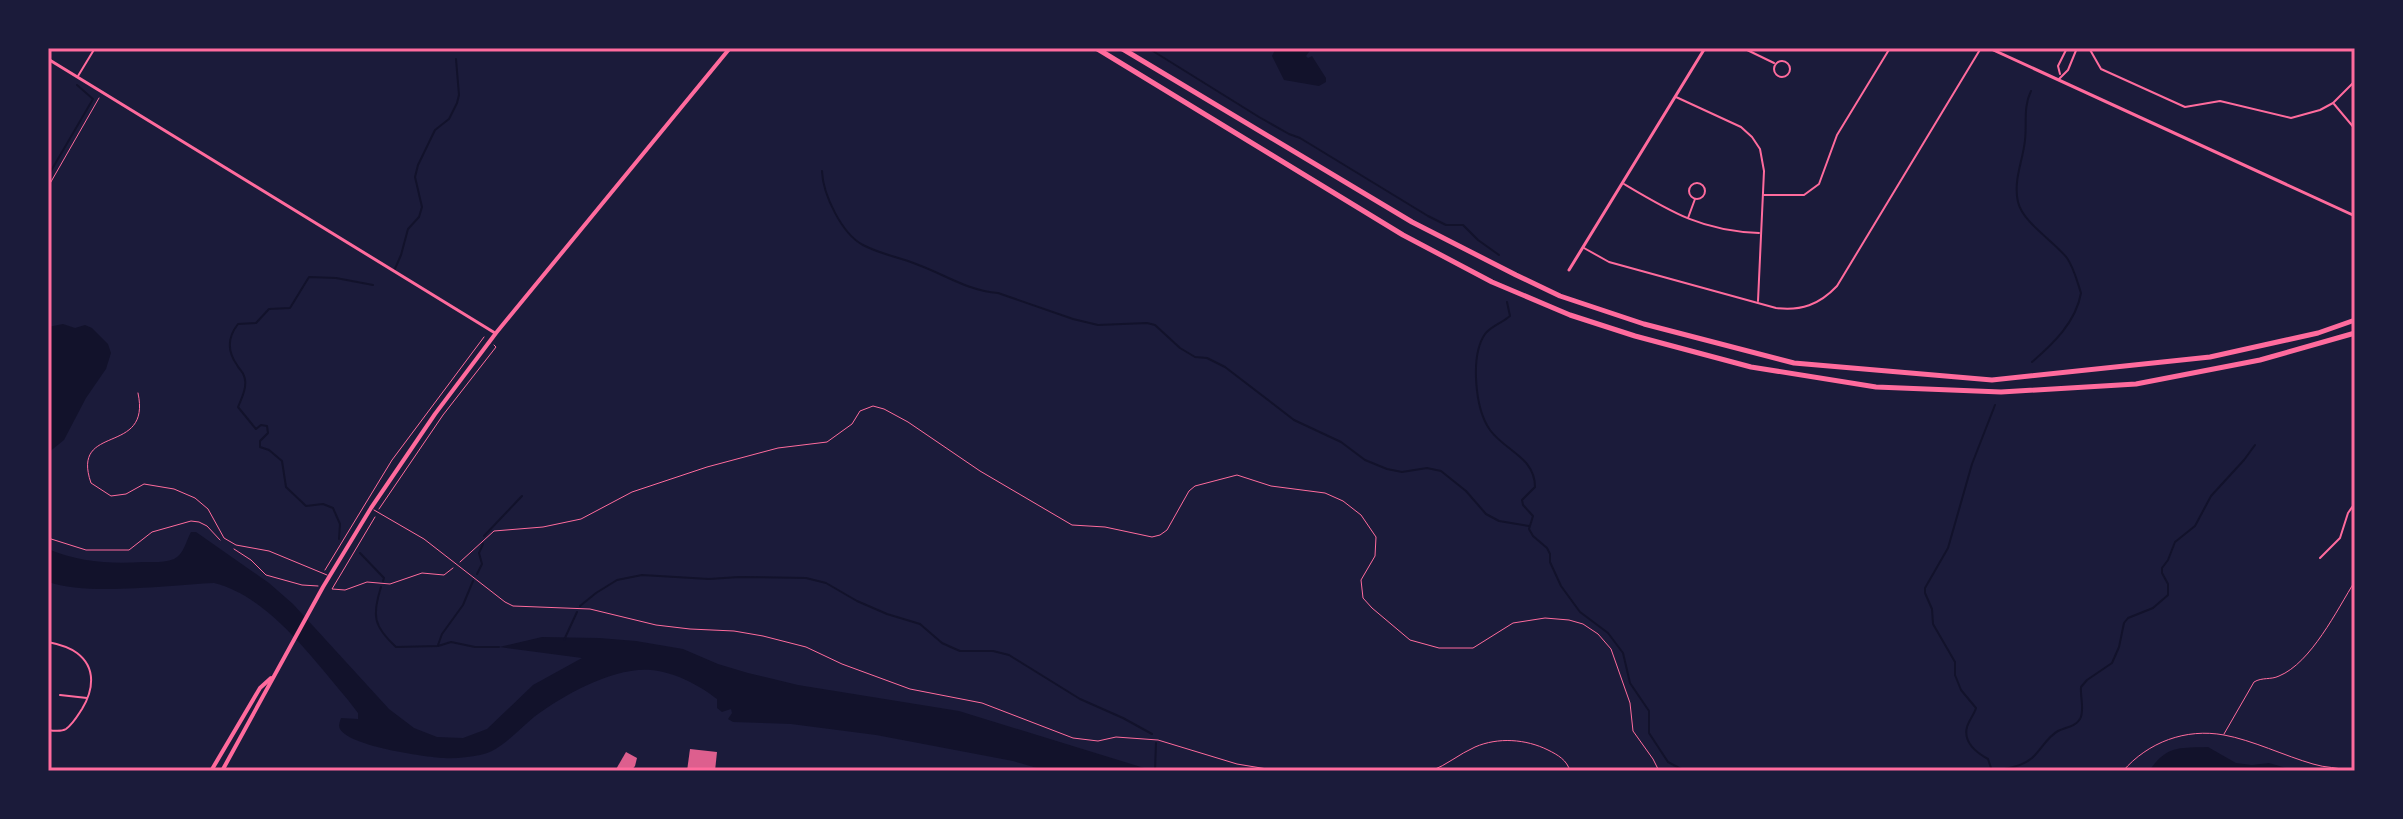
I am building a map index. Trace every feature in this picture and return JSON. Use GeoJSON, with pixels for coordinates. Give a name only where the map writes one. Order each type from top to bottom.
{"type":"FeatureCollection","features":[{"type":"Feature","properties":{"kind":"highway"},"geometry":{"type":"LineString","coordinates":[[1096,48],[1403,235],[1481,277],[1570,315],[1751,367],[1876,387],[2016,391],[2136,384],[2260,360],[2355,333]]}},
{"type":"Feature","properties":{"kind":"highway"},"geometry":{"type":"LineString","coordinates":[[1121,48],[1412,222],[1560,296],[1644,324],[1794,363],[1992,380],[2210,357],[2318,333],[2355,320]]}},
{"type":"Feature","properties":{"kind":"main road"},"geometry":{"type":"LineString","coordinates":[[222,771],[330,576],[371,508],[435,414],[496,333],[730,48]]}},
{"type":"Feature","properties":{"kind":"main road"},"geometry":{"type":"LineString","coordinates":[[211,771],[260,688],[273,676]]}},
{"type":"Feature","properties":{"kind":"street"},"geometry":{"type":"LineString","coordinates":[[77,77],[95,48]]}},
{"type":"Feature","properties":{"kind":"street"},"geometry":{"type":"LineString","coordinates":[[1569,270],[1705,48]]}},
{"type":"Feature","properties":{"kind":"street"},"geometry":{"type":"LineString","coordinates":[[1743,48],[1776,64]]}},
{"type":"Feature","properties":{"kind":"street"},"geometry":{"type":"LineString","coordinates":[[1763,195],[1797,196],[1815,189],[1837,135],[1890,48]]}},
{"type":"Feature","properties":{"kind":"street"},"geometry":{"type":"LineString","coordinates":[[1584,248],[1609,262],[1758,303],[1792,310],[1818,302],[1837,286],[1981,48]]}},
{"type":"Feature","properties":{"kind":"street"},"geometry":{"type":"LineString","coordinates":[[1989,48],[2355,216]]}},
{"type":"Feature","properties":{"kind":"street"},"geometry":{"type":"LineString","coordinates":[[2059,78],[2058,66],[2067,48]]}},
{"type":"Feature","properties":{"kind":"street"},"geometry":{"type":"LineString","coordinates":[[2059,78],[2068,70],[2077,48]]}},
{"type":"Feature","properties":{"kind":"street"},"geometry":{"type":"LineString","coordinates":[[2089,48],[2101,69],[2185,107],[2220,101],[2291,118],[2333,103],[2355,81]]}},
{"type":"Feature","properties":{"kind":"street"},"geometry":{"type":"LineString","coordinates":[[48,59],[496,333]]}},
{"type":"Feature","properties":{"kind":"street"},"geometry":{"type":"LineString","coordinates":[[1786,62],[1789,73],[1778,76],[1774,69],[1776,64],[1786,62]]}},
{"type":"Feature","properties":{"kind":"street"},"geometry":{"type":"LineString","coordinates":[[1675,97],[1741,127],[1752,137],[1762,156],[1758,303]]}},
{"type":"Feature","properties":{"kind":"street"},"geometry":{"type":"LineString","coordinates":[[2333,103],[2355,129]]}},
{"type":"Feature","properties":{"kind":"street"},"geometry":{"type":"LineString","coordinates":[[1698,183],[1703,185],[1705,193],[1695,199],[1690,196],[1689,190],[1698,183]]}},
{"type":"Feature","properties":{"kind":"street"},"geometry":{"type":"LineString","coordinates":[[1623,184],[1688,220],[1727,230],[1761,233]]}},
{"type":"Feature","properties":{"kind":"street"},"geometry":{"type":"LineString","coordinates":[[1688,220],[1695,199]]}},
{"type":"Feature","properties":{"kind":"street"},"geometry":{"type":"LineString","coordinates":[[2320,558],[2340,538],[2348,513],[2355,503]]}},
{"type":"Feature","properties":{"kind":"street"},"geometry":{"type":"LineString","coordinates":[[48,642],[78,653],[87,665],[93,683],[88,698],[67,728],[48,730]]}},
{"type":"Feature","properties":{"kind":"street"},"geometry":{"type":"LineString","coordinates":[[60,695],[88,698]]}},
{"type":"Feature","properties":{"kind":"lane"},"geometry":{"type":"LineString","coordinates":[[138,393],[140,410],[132,428],[124,435],[102,442],[93,450],[88,465],[91,483],[111,496],[126,494],[144,484],[182,491],[204,505],[220,533],[229,541],[269,551],[330,576]]}},
{"type":"Feature","properties":{"kind":"lane"},"geometry":{"type":"LineString","coordinates":[[371,508],[424,539],[513,606],[590,609],[668,627],[763,636],[806,647],[910,689],[982,703],[1073,738],[1098,741],[1116,737],[1158,740],[1237,764],[1279,771]]}},
{"type":"Feature","properties":{"kind":"lane"},"geometry":{"type":"LineString","coordinates":[[1431,771],[1444,767],[1474,747],[1497,741],[1520,740],[1562,758],[1570,771]]}},
{"type":"Feature","properties":{"kind":"path"},"geometry":{"type":"LineString","coordinates":[[48,187],[104,93]]}},
{"type":"Feature","properties":{"kind":"path"},"geometry":{"type":"LineString","coordinates":[[326,569],[392,460],[484,337]]}},
{"type":"Feature","properties":{"kind":"path"},"geometry":{"type":"LineString","coordinates":[[379,509],[434,428],[496,347]]}},
{"type":"Feature","properties":{"kind":"path"},"geometry":{"type":"LineString","coordinates":[[375,516],[332,589],[345,590],[367,582],[390,584],[430,572],[444,575],[494,531],[543,527],[581,519],[632,492],[707,467],[778,448],[827,442],[852,424],[860,411],[873,406],[908,422],[980,471],[1072,525],[1105,527],[1152,537],[1160,535],[1167,530],[1195,486],[1237,475],[1271,486],[1325,493],[1361,515],[1376,537],[1375,556],[1361,580],[1363,598],[1410,640],[1439,648],[1473,648],[1513,623],[1545,618],[1583,624],[1598,634],[1611,649],[1630,703],[1633,731],[1659,771]]}},
{"type":"Feature","properties":{"kind":"path"},"geometry":{"type":"LineString","coordinates":[[48,538],[86,550],[129,550],[152,532],[191,521],[207,526],[224,543]]}},
{"type":"Feature","properties":{"kind":"path"},"geometry":{"type":"LineString","coordinates":[[231,547],[266,575],[318,586]]}},
{"type":"Feature","properties":{"kind":"path"},"geometry":{"type":"LineString","coordinates":[[2224,735],[2254,682],[2261,678],[2277,677],[2303,659],[2355,581]]}},
{"type":"Feature","properties":{"kind":"path"},"geometry":{"type":"LineString","coordinates":[[2123,771],[2160,741],[2187,735],[2224,735],[2316,766],[2350,771]]}},
{"type":"Feature","properties":{"kind":"shaded area"},"geometry":{"type":"Polygon","coordinates":[[[1276,48],[1312,48],[1306,56],[1312,56],[1326,82],[1319,86],[1284,80],[1272,56],[1276,48]]]}},
{"type":"Feature","properties":{"kind":"shaded area"},"geometry":{"type":"Polygon","coordinates":[[[63,324],[92,328],[108,344],[111,353],[106,369],[86,398],[64,440],[48,453],[48,327],[63,324]]]}},
{"type":"Feature","properties":{"kind":"shaded area"},"geometry":{"type":"Polygon","coordinates":[[[191,532],[196,532],[269,583],[293,604],[389,709],[414,728],[437,737],[463,738],[487,729],[533,685],[582,658],[499,647],[542,637],[599,638],[683,649],[718,664],[798,685],[959,711],[1154,771],[1047,771],[1013,761],[876,735],[791,724],[733,722],[728,719],[731,709],[722,712],[717,708],[717,699],[702,689],[677,676],[651,670],[621,673],[574,692],[534,717],[488,753],[448,758],[388,750],[357,741],[340,729],[341,718],[358,719],[358,713],[288,631],[253,601],[234,590],[214,583],[106,589],[48,582],[48,549],[94,561],[163,562],[180,554],[191,532]]]}},
{"type":"Feature","properties":{"kind":"shaded area"},"geometry":{"type":"Polygon","coordinates":[[[2208,747],[2236,763],[2269,763],[2297,771],[2207,771],[2186,768],[2149,771],[2168,752],[2208,747]]]}},
{"type":"Feature","properties":{"kind":"building"},"geometry":{"type":"Polygon","coordinates":[[[690,749],[717,752],[715,771],[687,771],[690,749]]]}},
{"type":"Feature","properties":{"kind":"building"},"geometry":{"type":"Polygon","coordinates":[[[626,752],[637,758],[635,766],[631,771],[615,771],[626,752]]]}},
{"type":"Feature","properties":{"kind":"waterway"},"geometry":{"type":"LineString","coordinates":[[1148,48],[1428,216],[1446,225],[1463,225],[1499,255]]}},
{"type":"Feature","properties":{"kind":"waterway"},"geometry":{"type":"LineString","coordinates":[[394,271],[408,229],[419,217],[422,207],[415,177],[418,165],[435,130],[449,119],[457,103],[456,59]]}},
{"type":"Feature","properties":{"kind":"waterway"},"geometry":{"type":"LineString","coordinates":[[48,176],[93,99],[77,85]]}},
{"type":"Feature","properties":{"kind":"waterway"},"geometry":{"type":"LineString","coordinates":[[2031,91],[2017,178],[2018,202],[2032,224],[2067,258],[2081,293],[2069,323],[2032,362]]}},
{"type":"Feature","properties":{"kind":"waterway"},"geometry":{"type":"LineString","coordinates":[[822,171],[835,213],[848,232],[863,245],[966,286],[998,293],[1073,319],[1098,325],[1155,325],[1180,348],[1195,357],[1207,358],[1225,367],[1294,420],[1341,442],[1365,460],[1402,472],[1427,468],[1441,471],[1466,491],[1486,514],[1499,521],[1529,526]]}},
{"type":"Feature","properties":{"kind":"waterway"},"geometry":{"type":"LineString","coordinates":[[339,539],[340,524],[333,508],[323,504],[306,506],[286,487],[282,461],[260,447],[260,441],[268,433],[267,426],[261,425],[256,429],[238,407],[245,380],[231,355],[230,339],[238,324],[256,323],[269,309],[290,308],[309,277],[373,285]]}},
{"type":"Feature","properties":{"kind":"waterway"},"geometry":{"type":"LineString","coordinates":[[1507,302],[1510,316],[1485,334],[1477,355],[1476,382],[1485,421],[1496,437],[1530,468],[1535,487],[1522,500],[1533,516],[1529,529],[1547,548],[1561,586],[1580,612],[1608,633],[1623,653],[1630,683],[1649,711],[1649,733],[1668,762],[1685,771]]}},
{"type":"Feature","properties":{"kind":"waterway"},"geometry":{"type":"LineString","coordinates":[[1992,771],[1988,759],[1975,750],[1967,737],[1967,727],[1976,708],[1961,690],[1955,675],[1955,662],[1933,624],[1925,588],[1948,548],[1972,464],[1995,405]]}},
{"type":"Feature","properties":{"kind":"waterway"},"geometry":{"type":"LineString","coordinates":[[1997,771],[2028,761],[2054,734],[2078,722],[2082,712],[2081,687],[2112,663],[2128,618],[2153,608],[2168,595],[2162,568],[2175,542],[2195,526],[2211,496],[2255,445]]}},
{"type":"Feature","properties":{"kind":"waterway"},"geometry":{"type":"LineString","coordinates":[[484,536],[522,496]]}},
{"type":"Feature","properties":{"kind":"waterway"},"geometry":{"type":"LineString","coordinates":[[477,574],[482,564],[479,553],[483,544]]}},
{"type":"Feature","properties":{"kind":"waterway"},"geometry":{"type":"LineString","coordinates":[[360,553],[384,578],[383,581]]}},
{"type":"Feature","properties":{"kind":"waterway"},"geometry":{"type":"LineString","coordinates":[[580,606],[617,580],[642,575],[709,579],[806,578],[826,583],[887,614],[920,624],[942,643],[960,651],[993,651],[1009,655],[1080,699],[1152,734]]}},
{"type":"Feature","properties":{"kind":"waterway"},"geometry":{"type":"LineString","coordinates":[[438,645],[442,634],[463,605],[473,581]]}},
{"type":"Feature","properties":{"kind":"waterway"},"geometry":{"type":"LineString","coordinates":[[381,587],[376,620],[396,647],[438,646],[451,642],[475,647],[499,647]]}},
{"type":"Feature","properties":{"kind":"waterway"},"geometry":{"type":"LineString","coordinates":[[564,640],[577,612]]}},
{"type":"Feature","properties":{"kind":"waterway"},"geometry":{"type":"LineString","coordinates":[[1155,771],[1156,743]]}}]}
